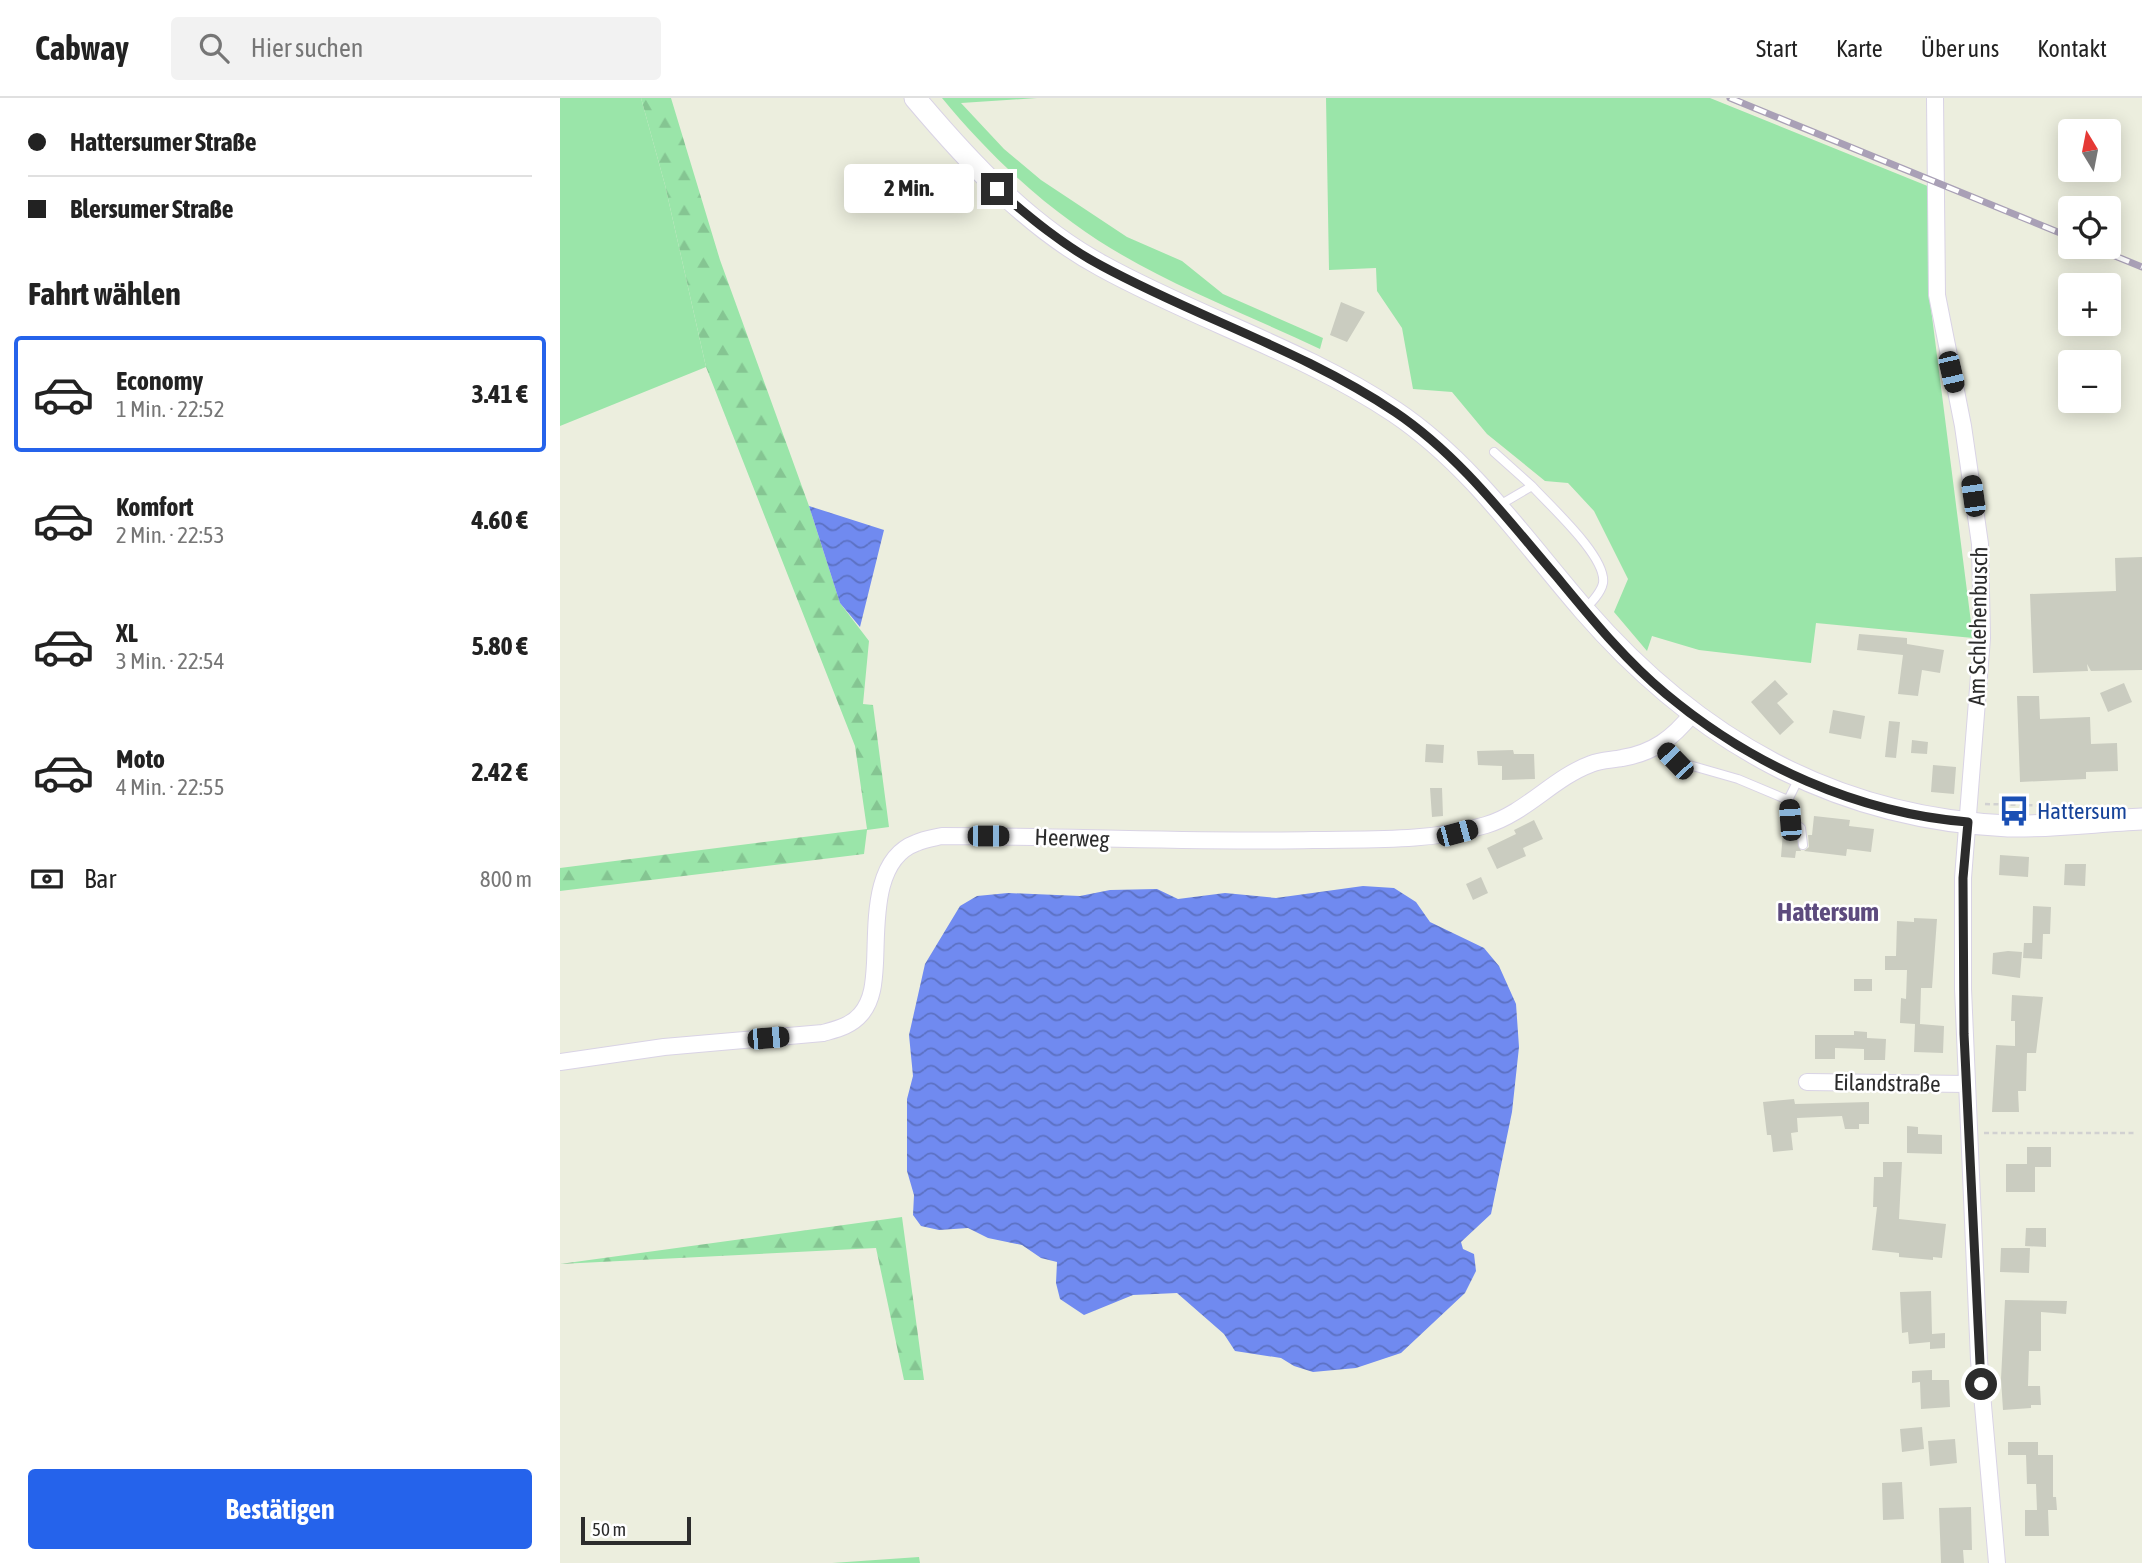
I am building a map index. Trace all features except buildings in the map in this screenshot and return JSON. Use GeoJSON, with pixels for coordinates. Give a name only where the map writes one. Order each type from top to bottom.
{"type":"FeatureCollection","features":[{"type":"Feature","properties":{"kind":"main road"},"geometry":{"type":"LineString","coordinates":[[915,98],[997,189],[1059,239],[1133,282],[1348,382],[1416,428],[1461,468],[1584,610],[1641,671],[1692,714],[1750,752],[1799,778],[1874,805],[1936,819],[2042,826],[2142,819]]}},
{"type":"Feature","properties":{"kind":"street","name":"Am Schlehenbusch"},"geometry":{"type":"LineString","coordinates":[[1935,98],[1937,295],[1963,426],[1980,544],[1982,638],[1963,878],[1963,989],[1979,1360],[1997,1563]]}},
{"type":"Feature","properties":{"kind":"street","name":"Heerweg"},"geometry":{"type":"LineString","coordinates":[[560,1062],[664,1047],[823,1033],[847,1026],[861,1014],[871,996],[879,900],[885,873],[897,855],[914,843],[942,836],[1265,841],[1444,835],[1490,824],[1530,804],[1569,775],[1592,763],[1627,757],[1660,746],[1678,733],[1692,714]]}},
{"type":"Feature","properties":{"kind":"street","name":"Eilandstraße"},"geometry":{"type":"LineString","coordinates":[[1807,1082],[1967,1084]]}},
{"type":"Feature","properties":{"kind":"lane"},"geometry":{"type":"LineString","coordinates":[[1494,452],[1532,486],[1600,561],[1603,582],[1594,600],[1584,610]]}},
{"type":"Feature","properties":{"kind":"lane"},"geometry":{"type":"LineString","coordinates":[[1497,507],[1532,486]]}},
{"type":"Feature","properties":{"kind":"lane"},"geometry":{"type":"LineString","coordinates":[[1660,746],[1675,761],[1738,779],[1788,800]]}},
{"type":"Feature","properties":{"kind":"lane"},"geometry":{"type":"LineString","coordinates":[[1799,778],[1788,800],[1790,820],[1801,828],[1803,845]]}},
{"type":"Feature","properties":{"kind":"path"},"geometry":{"type":"LineString","coordinates":[[1970,1134],[2135,1133]]}},
{"type":"Feature","properties":{"kind":"green space"},"geometry":{"type":"Polygon","coordinates":[[[560,98],[641,98],[665,185],[706,367],[560,426],[560,98]]]}},
{"type":"Feature","properties":{"kind":"green space"},"geometry":{"type":"Polygon","coordinates":[[[641,98],[671,98],[720,260],[809,506],[840,603],[869,641],[863,704],[873,705],[889,827],[867,830],[864,854],[560,891],[560,868],[867,829],[855,746],[706,367],[665,185],[641,98]]]}},
{"type":"Feature","properties":{"kind":"green space"},"geometry":{"type":"Polygon","coordinates":[[[942,98],[1037,98],[961,103],[1004,149],[1041,180],[1127,237],[1182,261],[1223,294],[1323,338],[1320,349],[1193,292],[1101,242],[1020,180],[987,149],[942,98]]]}},
{"type":"Feature","properties":{"kind":"green space"},"geometry":{"type":"Polygon","coordinates":[[[1326,98],[1710,98],[1930,187],[1929,293],[1973,638],[1816,623],[1811,663],[1699,650],[1652,636],[1647,651],[1614,612],[1628,579],[1594,511],[1568,483],[1545,481],[1487,434],[1452,392],[1413,389],[1402,328],[1377,291],[1376,268],[1329,270],[1326,98]]]}},
{"type":"Feature","properties":{"kind":"green space"},"geometry":{"type":"Polygon","coordinates":[[[902,1217],[924,1380],[904,1380],[876,1248],[560,1264],[902,1217]]]}},
{"type":"Feature","properties":{"kind":"green space"},"geometry":{"type":"Polygon","coordinates":[[[919,1557],[920,1563],[832,1563],[919,1557]]]}},
{"type":"Feature","properties":{"kind":"water"},"geometry":{"type":"Polygon","coordinates":[[[809,506],[884,530],[860,627],[840,603],[809,506]]]}},
{"type":"Feature","properties":{"kind":"water"},"geometry":{"type":"Polygon","coordinates":[[[1363,886],[1394,888],[1416,902],[1430,922],[1484,948],[1499,966],[1516,1004],[1519,1047],[1512,1112],[1491,1214],[1461,1242],[1463,1249],[1474,1254],[1476,1271],[1465,1293],[1401,1353],[1356,1368],[1313,1372],[1294,1366],[1281,1358],[1235,1351],[1224,1334],[1177,1293],[1133,1295],[1084,1315],[1060,1299],[1056,1283],[1057,1262],[1041,1258],[1022,1245],[988,1238],[968,1228],[939,1230],[921,1226],[913,1215],[914,1195],[907,1171],[907,1099],[913,1076],[909,1035],[925,964],[960,906],[977,896],[1008,893],[1080,896],[1110,890],[1157,889],[1178,899],[1225,893],[1276,898],[1363,886]]]}},
{"type":"Feature","properties":{"kind":"railway"},"geometry":{"type":"LineString","coordinates":[[1730,98],[2058,232]]}},
{"type":"Feature","properties":{"kind":"railway"},"geometry":{"type":"LineString","coordinates":[[2121,258],[2142,267]]}},
{"type":"Feature","properties":{"kind":"place","name":"Hattersum"},"geometry":{"type":"Point","coordinates":[2014,811]}},
{"type":"Feature","properties":{"kind":"district","name":"Hattersum"},"geometry":{"type":"Point","coordinates":[1828,912]}},
{"type":"Feature","properties":{"kind":"route"},"geometry":{"type":"LineString","coordinates":[[997,189],[1059,239],[1100,265],[1348,382],[1416,428],[1461,468],[1599,627],[1641,671],[1692,714],[1726,737],[1799,778],[1850,798],[1910,814],[1968,822],[1963,878],[1964,1034],[1981,1384]]}}]}
